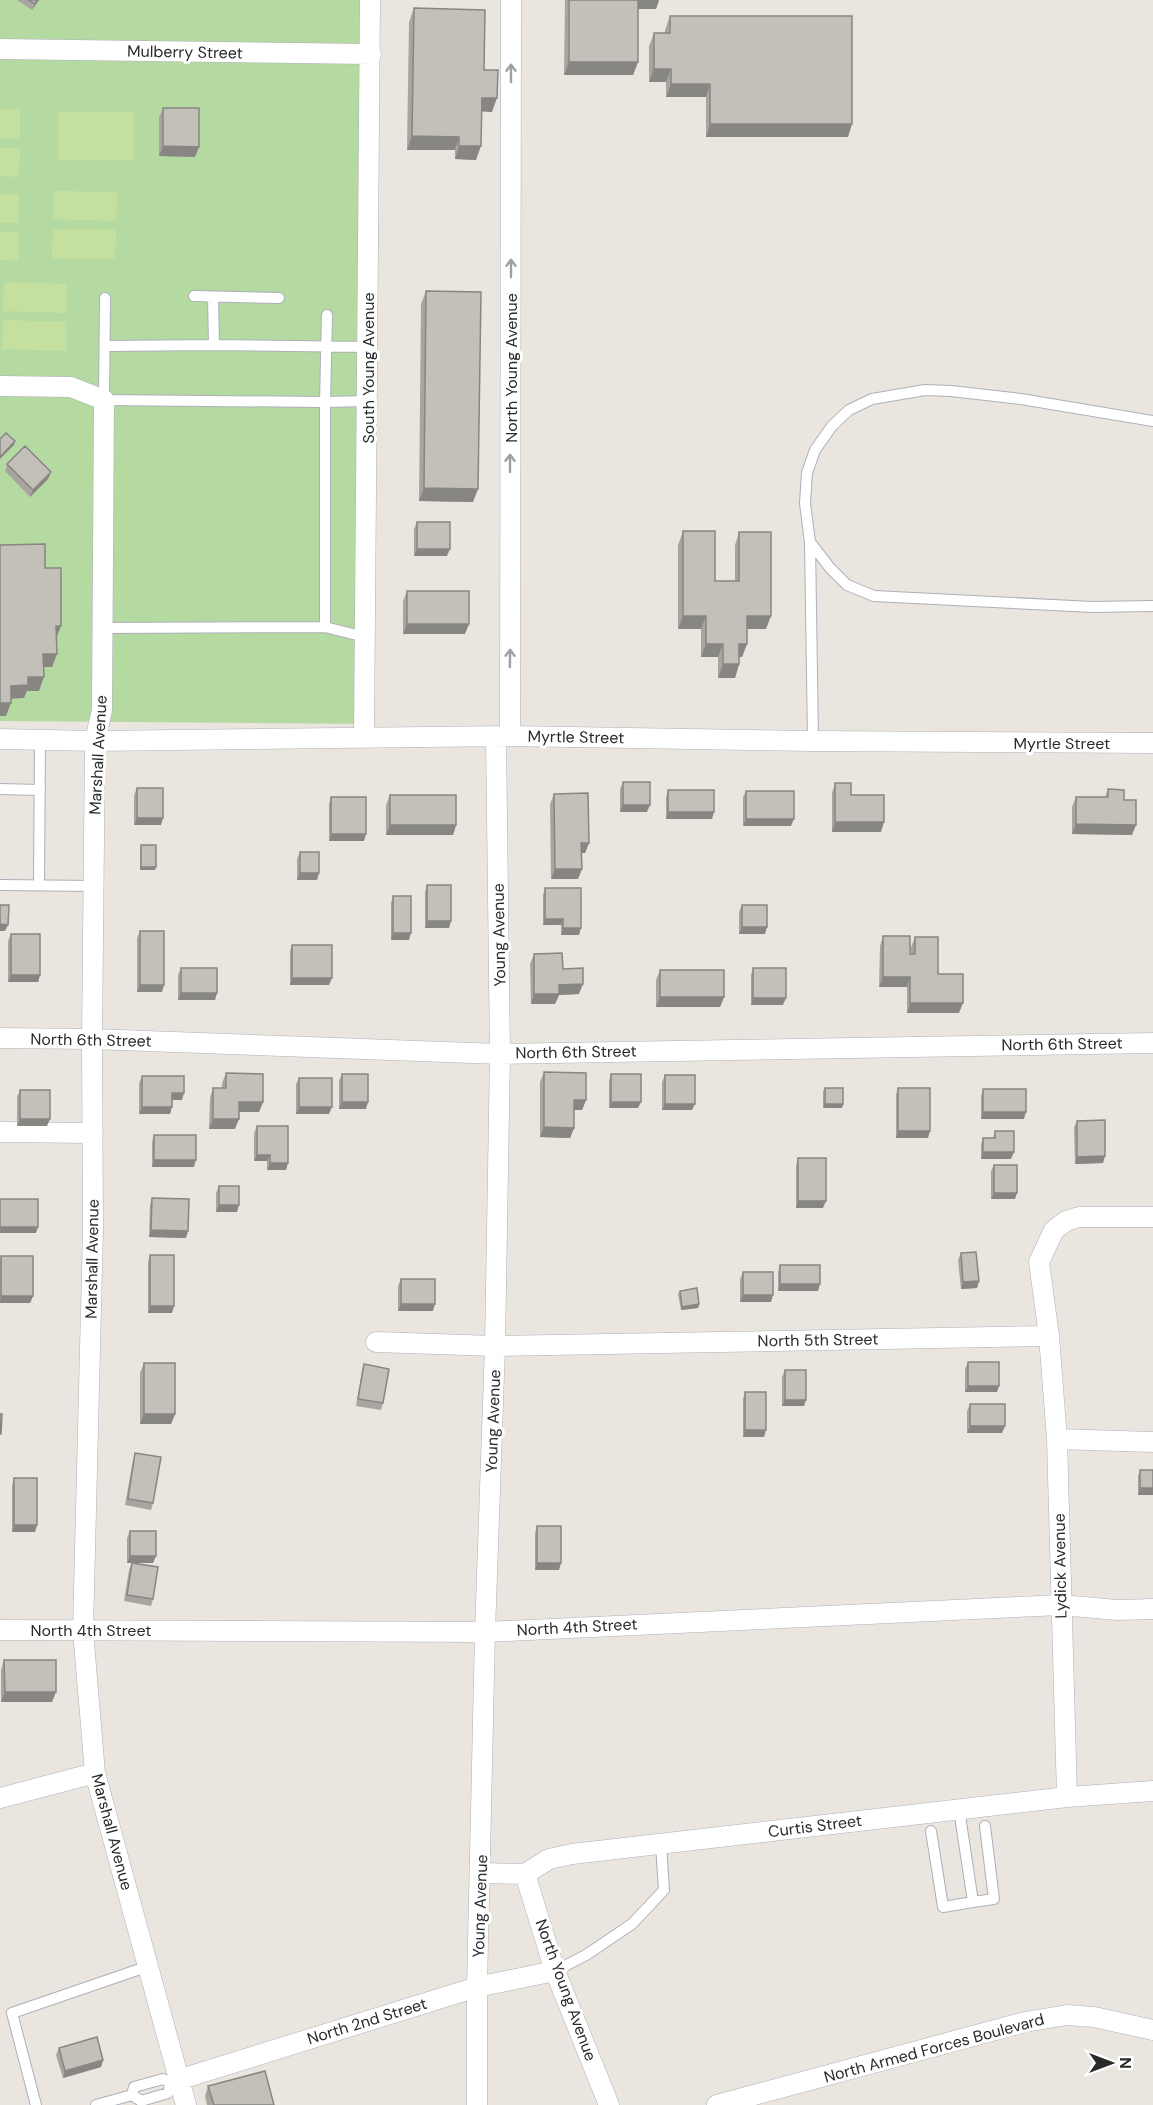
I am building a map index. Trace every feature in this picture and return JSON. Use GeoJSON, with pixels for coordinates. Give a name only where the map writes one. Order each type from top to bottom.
{"type":"FeatureCollection","features":[{"type":"Feature","properties":{"kind":"street","name":"South Young Avenue"},"geometry":{"type":"LineString","coordinates":[[364,736],[370,0]]}},
{"type":"Feature","properties":{"kind":"street","name":"North Young Avenue"},"geometry":{"type":"LineString","coordinates":[[503,736],[511,0]]}},
{"type":"Feature","properties":{"kind":"street","name":"Mulberry Street"},"geometry":{"type":"LineString","coordinates":[[0,49],[371,54]]}},
{"type":"Feature","properties":{"kind":"street"},"geometry":{"type":"LineString","coordinates":[[0,386],[71,387],[104,400]]}},
{"type":"Feature","properties":{"kind":"street","name":"Marshall Avenue"},"geometry":{"type":"LineString","coordinates":[[104,400],[102,710],[95,741],[93,1229],[83,1631],[95,1773],[149,1966],[176,2081],[186,2105]]}},
{"type":"Feature","properties":{"kind":"street","name":"Myrtle Street"},"geometry":{"type":"LineString","coordinates":[[0,739],[95,741],[503,736],[1153,743]]}},
{"type":"Feature","properties":{"kind":"street","name":"Young Avenue"},"geometry":{"type":"LineString","coordinates":[[477,2105],[477,1987],[485,1632],[495,1346],[503,736]]}},
{"type":"Feature","properties":{"kind":"street","name":"North 6th Street"},"geometry":{"type":"LineString","coordinates":[[0,1038],[92,1039],[500,1054],[1153,1043]]}},
{"type":"Feature","properties":{"kind":"street"},"geometry":{"type":"LineString","coordinates":[[0,1132],[93,1133]]}},
{"type":"Feature","properties":{"kind":"street"},"geometry":{"type":"LineString","coordinates":[[1049,1336],[1039,1262],[1054,1230],[1066,1221],[1078,1217],[1153,1217]]}},
{"type":"Feature","properties":{"kind":"street","name":"North 5th Street"},"geometry":{"type":"LineString","coordinates":[[376,1342],[495,1346],[1049,1336]]}},
{"type":"Feature","properties":{"kind":"street","name":"Lydick Avenue"},"geometry":{"type":"LineString","coordinates":[[1049,1336],[1057,1439],[1067,1797]]}},
{"type":"Feature","properties":{"kind":"street"},"geometry":{"type":"LineString","coordinates":[[1057,1439],[1153,1442]]}},
{"type":"Feature","properties":{"kind":"street","name":"North 4th Street"},"geometry":{"type":"LineString","coordinates":[[0,1630],[485,1632],[1061,1605],[1117,1610],[1153,1609]]}},
{"type":"Feature","properties":{"kind":"street"},"geometry":{"type":"LineString","coordinates":[[0,1798],[95,1773]]}},
{"type":"Feature","properties":{"kind":"street","name":"Curtis Street"},"geometry":{"type":"LineString","coordinates":[[525,1874],[549,1859],[572,1854],[1067,1797],[1153,1791]]}},
{"type":"Feature","properties":{"kind":"street"},"geometry":{"type":"LineString","coordinates":[[481,1873],[525,1874]]}},
{"type":"Feature","properties":{"kind":"street","name":"North Young Avenue"},"geometry":{"type":"LineString","coordinates":[[525,1874],[555,1971],[609,2105]]}},
{"type":"Feature","properties":{"kind":"street","name":"North 2nd Street"},"geometry":{"type":"LineString","coordinates":[[176,2081],[477,1987],[555,1971]]}},
{"type":"Feature","properties":{"kind":"street","name":"North Armed Forces Boulevard"},"geometry":{"type":"LineString","coordinates":[[717,2105],[1025,2022],[1066,2015],[1094,2017],[1153,2030]]}},
{"type":"Feature","properties":{"kind":"lane"},"geometry":{"type":"LineString","coordinates":[[194,296],[279,297]]}},
{"type":"Feature","properties":{"kind":"lane"},"geometry":{"type":"LineString","coordinates":[[213,297],[214,345]]}},
{"type":"Feature","properties":{"kind":"lane"},"geometry":{"type":"LineString","coordinates":[[105,298],[104,400],[368,401]]}},
{"type":"Feature","properties":{"kind":"lane"},"geometry":{"type":"LineString","coordinates":[[325,627],[327,315]]}},
{"type":"Feature","properties":{"kind":"lane"},"geometry":{"type":"LineString","coordinates":[[105,346],[368,347]]}},
{"type":"Feature","properties":{"kind":"lane"},"geometry":{"type":"LineString","coordinates":[[813,741],[810,542],[805,503],[807,473],[815,450],[832,426],[849,410],[872,399],[925,390],[1021,399],[1153,421]]}},
{"type":"Feature","properties":{"kind":"lane"},"geometry":{"type":"LineString","coordinates":[[810,542],[830,568],[848,585],[874,596],[1094,607],[1153,606]]}},
{"type":"Feature","properties":{"kind":"lane"},"geometry":{"type":"LineString","coordinates":[[102,628],[325,627],[365,637]]}},
{"type":"Feature","properties":{"kind":"lane"},"geometry":{"type":"LineString","coordinates":[[39,885],[40,740]]}},
{"type":"Feature","properties":{"kind":"lane"},"geometry":{"type":"LineString","coordinates":[[0,789],[40,790]]}},
{"type":"Feature","properties":{"kind":"lane"},"geometry":{"type":"LineString","coordinates":[[0,885],[94,886]]}},
{"type":"Feature","properties":{"kind":"lane"},"geometry":{"type":"LineString","coordinates":[[959,1809],[973,1902]]}},
{"type":"Feature","properties":{"kind":"lane"},"geometry":{"type":"LineString","coordinates":[[931,1831],[943,1907],[994,1899],[985,1826]]}},
{"type":"Feature","properties":{"kind":"lane"},"geometry":{"type":"LineString","coordinates":[[555,1971],[586,1955],[632,1924],[664,1890],[661,1845]]}},
{"type":"Feature","properties":{"kind":"lane"},"geometry":{"type":"LineString","coordinates":[[36,2105],[12,2013],[149,1966]]}},
{"type":"Feature","properties":{"kind":"lane"},"geometry":{"type":"LineString","coordinates":[[96,2105],[129,2099],[141,2101],[168,2093],[176,2081]]}},
{"type":"Feature","properties":{"kind":"green space"},"geometry":{"type":"Polygon","coordinates":[[[0,0],[366,0],[364,724],[0,721],[0,0]]]}},
{"type":"Feature","properties":{"kind":"green space"},"geometry":{"type":"Polygon","coordinates":[[[0,109],[20,109],[20,138],[0,138],[0,109]]]}},
{"type":"Feature","properties":{"kind":"green space"},"geometry":{"type":"Polygon","coordinates":[[[58,112],[134,112],[134,160],[58,160],[58,112]]]}},
{"type":"Feature","properties":{"kind":"green space"},"geometry":{"type":"Polygon","coordinates":[[[0,148],[20,148],[19,177],[0,176],[0,148]]]}},
{"type":"Feature","properties":{"kind":"green space"},"geometry":{"type":"Polygon","coordinates":[[[54,191],[117,192],[116,221],[53,219],[54,191]]]}},
{"type":"Feature","properties":{"kind":"green space"},"geometry":{"type":"Polygon","coordinates":[[[0,194],[19,194],[18,223],[0,223],[0,194]]]}},
{"type":"Feature","properties":{"kind":"green space"},"geometry":{"type":"Polygon","coordinates":[[[53,229],[116,230],[115,259],[52,258],[53,229]]]}},
{"type":"Feature","properties":{"kind":"green space"},"geometry":{"type":"Polygon","coordinates":[[[0,232],[19,232],[18,261],[0,260],[0,232]]]}},
{"type":"Feature","properties":{"kind":"green space"},"geometry":{"type":"Polygon","coordinates":[[[4,282],[67,284],[67,313],[3,311],[4,282]]]}},
{"type":"Feature","properties":{"kind":"green space"},"geometry":{"type":"Polygon","coordinates":[[[3,320],[66,322],[66,351],[2,349],[3,320]]]}},
{"type":"Feature","properties":{"kind":"building"},"geometry":{"type":"Polygon","coordinates":[[[569,0],[638,0],[638,62],[569,62],[569,0]]]}},
{"type":"Feature","properties":{"kind":"building"},"geometry":{"type":"Polygon","coordinates":[[[414,8],[485,10],[484,70],[498,70],[497,98],[482,98],[481,146],[459,146],[459,137],[412,136],[414,8]]]}},
{"type":"Feature","properties":{"kind":"building"},"geometry":{"type":"Polygon","coordinates":[[[670,16],[852,16],[852,124],[710,124],[710,84],[671,84],[671,69],[654,69],[654,33],[670,33],[670,16]]]}},
{"type":"Feature","properties":{"kind":"building"},"geometry":{"type":"Polygon","coordinates":[[[163,108],[199,108],[199,147],[163,146],[163,108]]]}},
{"type":"Feature","properties":{"kind":"building"},"geometry":{"type":"Polygon","coordinates":[[[426,291],[481,292],[478,489],[424,488],[426,291]]]}},
{"type":"Feature","properties":{"kind":"building"},"geometry":{"type":"Polygon","coordinates":[[[6,433],[15,441],[0,457],[0,439],[6,433]]]}},
{"type":"Feature","properties":{"kind":"building"},"geometry":{"type":"Polygon","coordinates":[[[25,446],[51,472],[33,490],[7,464],[25,446]]]}},
{"type":"Feature","properties":{"kind":"building"},"geometry":{"type":"Polygon","coordinates":[[[417,522],[450,522],[450,549],[417,549],[417,522]]]}},
{"type":"Feature","properties":{"kind":"building"},"geometry":{"type":"Polygon","coordinates":[[[683,531],[715,531],[715,581],[739,581],[739,532],[771,532],[771,616],[747,616],[747,644],[739,644],[739,664],[723,664],[723,644],[706,644],[706,616],[683,616],[683,531]]]}},
{"type":"Feature","properties":{"kind":"building"},"geometry":{"type":"Polygon","coordinates":[[[45,544],[45,568],[61,568],[61,626],[56,626],[57,654],[43,654],[44,677],[28,677],[28,685],[11,686],[11,703],[0,703],[0,545],[45,544]]]}},
{"type":"Feature","properties":{"kind":"building"},"geometry":{"type":"Polygon","coordinates":[[[407,591],[469,591],[469,624],[407,624],[407,591]]]}},
{"type":"Feature","properties":{"kind":"building"},"geometry":{"type":"Polygon","coordinates":[[[623,782],[650,782],[650,805],[623,805],[623,782]]]}},
{"type":"Feature","properties":{"kind":"building"},"geometry":{"type":"Polygon","coordinates":[[[835,783],[851,783],[851,795],[884,795],[884,822],[835,822],[835,783]]]}},
{"type":"Feature","properties":{"kind":"building"},"geometry":{"type":"Polygon","coordinates":[[[137,788],[163,788],[163,818],[137,818],[137,788]]]}},
{"type":"Feature","properties":{"kind":"building"},"geometry":{"type":"Polygon","coordinates":[[[1108,789],[1124,790],[1124,800],[1136,800],[1136,825],[1076,824],[1076,797],[1108,797],[1108,789]]]}},
{"type":"Feature","properties":{"kind":"building"},"geometry":{"type":"Polygon","coordinates":[[[668,790],[714,790],[714,812],[668,812],[668,790]]]}},
{"type":"Feature","properties":{"kind":"building"},"geometry":{"type":"Polygon","coordinates":[[[746,791],[794,791],[794,819],[746,819],[746,791]]]}},
{"type":"Feature","properties":{"kind":"building"},"geometry":{"type":"Polygon","coordinates":[[[588,793],[589,843],[581,843],[582,869],[555,869],[554,794],[588,793]]]}},
{"type":"Feature","properties":{"kind":"building"},"geometry":{"type":"Polygon","coordinates":[[[390,795],[456,795],[456,825],[390,825],[390,795]]]}},
{"type":"Feature","properties":{"kind":"building"},"geometry":{"type":"Polygon","coordinates":[[[331,797],[366,797],[366,834],[331,834],[331,797]]]}},
{"type":"Feature","properties":{"kind":"building"},"geometry":{"type":"Polygon","coordinates":[[[141,845],[156,845],[156,867],[141,867],[141,845]]]}},
{"type":"Feature","properties":{"kind":"building"},"geometry":{"type":"Polygon","coordinates":[[[300,852],[319,852],[319,873],[300,873],[300,852]]]}},
{"type":"Feature","properties":{"kind":"building"},"geometry":{"type":"Polygon","coordinates":[[[427,885],[451,885],[451,921],[427,921],[427,885]]]}},
{"type":"Feature","properties":{"kind":"building"},"geometry":{"type":"Polygon","coordinates":[[[545,888],[581,888],[581,928],[563,928],[563,919],[545,919],[545,888]]]}},
{"type":"Feature","properties":{"kind":"building"},"geometry":{"type":"Polygon","coordinates":[[[393,896],[411,896],[411,933],[393,933],[393,896]]]}},
{"type":"Feature","properties":{"kind":"building"},"geometry":{"type":"Polygon","coordinates":[[[0,905],[9,905],[8,925],[0,924],[0,905]]]}},
{"type":"Feature","properties":{"kind":"building"},"geometry":{"type":"Polygon","coordinates":[[[742,905],[767,905],[767,927],[742,927],[742,905]]]}},
{"type":"Feature","properties":{"kind":"building"},"geometry":{"type":"Polygon","coordinates":[[[140,931],[164,931],[164,985],[140,985],[140,931]]]}},
{"type":"Feature","properties":{"kind":"building"},"geometry":{"type":"Polygon","coordinates":[[[11,934],[40,934],[40,975],[11,975],[11,934]]]}},
{"type":"Feature","properties":{"kind":"building"},"geometry":{"type":"Polygon","coordinates":[[[883,936],[910,936],[910,954],[915,954],[915,937],[938,937],[938,974],[963,974],[963,1003],[910,1003],[910,977],[883,977],[883,936]]]}},
{"type":"Feature","properties":{"kind":"building"},"geometry":{"type":"Polygon","coordinates":[[[292,945],[332,945],[332,978],[292,978],[292,945]]]}},
{"type":"Feature","properties":{"kind":"building"},"geometry":{"type":"Polygon","coordinates":[[[562,953],[563,969],[583,968],[583,984],[559,985],[559,994],[534,994],[534,954],[562,953]]]}},
{"type":"Feature","properties":{"kind":"building"},"geometry":{"type":"Polygon","coordinates":[[[181,968],[217,968],[217,993],[181,993],[181,968]]]}},
{"type":"Feature","properties":{"kind":"building"},"geometry":{"type":"Polygon","coordinates":[[[753,968],[786,968],[786,998],[753,998],[753,968]]]}},
{"type":"Feature","properties":{"kind":"building"},"geometry":{"type":"Polygon","coordinates":[[[660,970],[724,970],[724,997],[660,997],[660,970]]]}},
{"type":"Feature","properties":{"kind":"building"},"geometry":{"type":"Polygon","coordinates":[[[544,1072],[586,1073],[586,1100],[574,1100],[574,1128],[544,1127],[544,1072]]]}},
{"type":"Feature","properties":{"kind":"building"},"geometry":{"type":"Polygon","coordinates":[[[226,1073],[263,1074],[263,1102],[239,1102],[239,1119],[213,1119],[213,1088],[226,1088],[226,1073]]]}},
{"type":"Feature","properties":{"kind":"building"},"geometry":{"type":"Polygon","coordinates":[[[342,1074],[368,1074],[368,1102],[342,1102],[342,1074]]]}},
{"type":"Feature","properties":{"kind":"building"},"geometry":{"type":"Polygon","coordinates":[[[611,1074],[641,1074],[641,1102],[611,1102],[611,1074]]]}},
{"type":"Feature","properties":{"kind":"building"},"geometry":{"type":"Polygon","coordinates":[[[665,1075],[695,1075],[695,1104],[665,1104],[665,1075]]]}},
{"type":"Feature","properties":{"kind":"building"},"geometry":{"type":"Polygon","coordinates":[[[142,1076],[184,1076],[184,1093],[172,1093],[172,1107],[142,1107],[142,1076]]]}},
{"type":"Feature","properties":{"kind":"building"},"geometry":{"type":"Polygon","coordinates":[[[299,1078],[332,1078],[332,1107],[299,1107],[299,1078]]]}},
{"type":"Feature","properties":{"kind":"building"},"geometry":{"type":"Polygon","coordinates":[[[825,1088],[843,1088],[843,1104],[825,1104],[825,1088]]]}},
{"type":"Feature","properties":{"kind":"building"},"geometry":{"type":"Polygon","coordinates":[[[898,1088],[930,1088],[930,1131],[898,1131],[898,1088]]]}},
{"type":"Feature","properties":{"kind":"building"},"geometry":{"type":"Polygon","coordinates":[[[983,1089],[1026,1089],[1026,1112],[983,1112],[983,1089]]]}},
{"type":"Feature","properties":{"kind":"building"},"geometry":{"type":"Polygon","coordinates":[[[20,1090],[50,1090],[50,1119],[20,1119],[20,1090]]]}},
{"type":"Feature","properties":{"kind":"building"},"geometry":{"type":"Polygon","coordinates":[[[1105,1120],[1105,1156],[1077,1157],[1077,1121],[1105,1120]]]}},
{"type":"Feature","properties":{"kind":"building"},"geometry":{"type":"Polygon","coordinates":[[[257,1126],[288,1126],[288,1163],[270,1163],[270,1155],[257,1155],[257,1126]]]}},
{"type":"Feature","properties":{"kind":"building"},"geometry":{"type":"Polygon","coordinates":[[[995,1131],[1014,1131],[1014,1152],[983,1152],[983,1138],[995,1138],[995,1131]]]}},
{"type":"Feature","properties":{"kind":"building"},"geometry":{"type":"Polygon","coordinates":[[[154,1135],[196,1135],[196,1160],[154,1160],[154,1135]]]}},
{"type":"Feature","properties":{"kind":"building"},"geometry":{"type":"Polygon","coordinates":[[[798,1158],[826,1158],[826,1201],[798,1201],[798,1158]]]}},
{"type":"Feature","properties":{"kind":"building"},"geometry":{"type":"Polygon","coordinates":[[[994,1165],[1017,1165],[1017,1193],[994,1193],[994,1165]]]}},
{"type":"Feature","properties":{"kind":"building"},"geometry":{"type":"Polygon","coordinates":[[[219,1186],[239,1186],[239,1205],[219,1205],[219,1186]]]}},
{"type":"Feature","properties":{"kind":"building"},"geometry":{"type":"Polygon","coordinates":[[[152,1198],[189,1199],[188,1231],[151,1230],[152,1198]]]}},
{"type":"Feature","properties":{"kind":"building"},"geometry":{"type":"Polygon","coordinates":[[[0,1199],[38,1199],[38,1227],[0,1227],[0,1199]]]}},
{"type":"Feature","properties":{"kind":"building"},"geometry":{"type":"Polygon","coordinates":[[[976,1252],[979,1281],[963,1282],[961,1253],[976,1252]]]}},
{"type":"Feature","properties":{"kind":"building"},"geometry":{"type":"Polygon","coordinates":[[[150,1255],[174,1255],[174,1306],[150,1306],[150,1255]]]}},
{"type":"Feature","properties":{"kind":"building"},"geometry":{"type":"Polygon","coordinates":[[[1,1256],[33,1256],[33,1296],[1,1296],[1,1256]]]}},
{"type":"Feature","properties":{"kind":"building"},"geometry":{"type":"Polygon","coordinates":[[[780,1265],[820,1265],[820,1284],[780,1284],[780,1265]]]}},
{"type":"Feature","properties":{"kind":"building"},"geometry":{"type":"Polygon","coordinates":[[[743,1272],[773,1272],[773,1295],[743,1295],[743,1272]]]}},
{"type":"Feature","properties":{"kind":"building"},"geometry":{"type":"Polygon","coordinates":[[[401,1279],[435,1279],[435,1304],[401,1304],[401,1279]]]}},
{"type":"Feature","properties":{"kind":"building"},"geometry":{"type":"Polygon","coordinates":[[[697,1288],[699,1304],[682,1307],[680,1291],[697,1288]]]}},
{"type":"Feature","properties":{"kind":"building"},"geometry":{"type":"Polygon","coordinates":[[[968,1362],[999,1362],[999,1386],[968,1386],[968,1362]]]}},
{"type":"Feature","properties":{"kind":"building"},"geometry":{"type":"Polygon","coordinates":[[[144,1363],[175,1363],[175,1414],[144,1414],[144,1363]]]}},
{"type":"Feature","properties":{"kind":"building"},"geometry":{"type":"Polygon","coordinates":[[[364,1364],[389,1369],[383,1403],[358,1399],[364,1364]]]}},
{"type":"Feature","properties":{"kind":"building"},"geometry":{"type":"Polygon","coordinates":[[[785,1370],[806,1370],[806,1400],[785,1400],[785,1370]]]}},
{"type":"Feature","properties":{"kind":"building"},"geometry":{"type":"Polygon","coordinates":[[[745,1392],[766,1392],[766,1430],[745,1430],[745,1392]]]}},
{"type":"Feature","properties":{"kind":"building"},"geometry":{"type":"Polygon","coordinates":[[[970,1404],[1005,1404],[1005,1426],[970,1426],[970,1404]]]}},
{"type":"Feature","properties":{"kind":"building"},"geometry":{"type":"Polygon","coordinates":[[[0,1414],[2,1414],[1,1434],[0,1434],[0,1414]]]}},
{"type":"Feature","properties":{"kind":"building"},"geometry":{"type":"Polygon","coordinates":[[[135,1453],[161,1457],[153,1503],[128,1499],[135,1453]]]}},
{"type":"Feature","properties":{"kind":"building"},"geometry":{"type":"Polygon","coordinates":[[[1140,1470],[1153,1470],[1153,1488],[1140,1488],[1140,1470]]]}},
{"type":"Feature","properties":{"kind":"building"},"geometry":{"type":"Polygon","coordinates":[[[14,1478],[37,1478],[37,1525],[14,1525],[14,1478]]]}},
{"type":"Feature","properties":{"kind":"building"},"geometry":{"type":"Polygon","coordinates":[[[537,1526],[561,1526],[561,1563],[537,1563],[537,1526]]]}},
{"type":"Feature","properties":{"kind":"building"},"geometry":{"type":"Polygon","coordinates":[[[130,1531],[156,1531],[156,1556],[130,1556],[130,1531]]]}},
{"type":"Feature","properties":{"kind":"building"},"geometry":{"type":"Polygon","coordinates":[[[132,1563],[158,1567],[153,1599],[127,1595],[132,1563]]]}},
{"type":"Feature","properties":{"kind":"building"},"geometry":{"type":"Polygon","coordinates":[[[4,1660],[56,1660],[56,1692],[5,1692],[4,1660]]]}},
{"type":"Feature","properties":{"kind":"building"},"geometry":{"type":"Polygon","coordinates":[[[97,2037],[103,2060],[65,2071],[59,2048],[97,2037]]]}},
{"type":"Feature","properties":{"kind":"building"},"geometry":{"type":"Polygon","coordinates":[[[265,2071],[274,2105],[214,2105],[208,2086],[265,2071]]]}}]}
